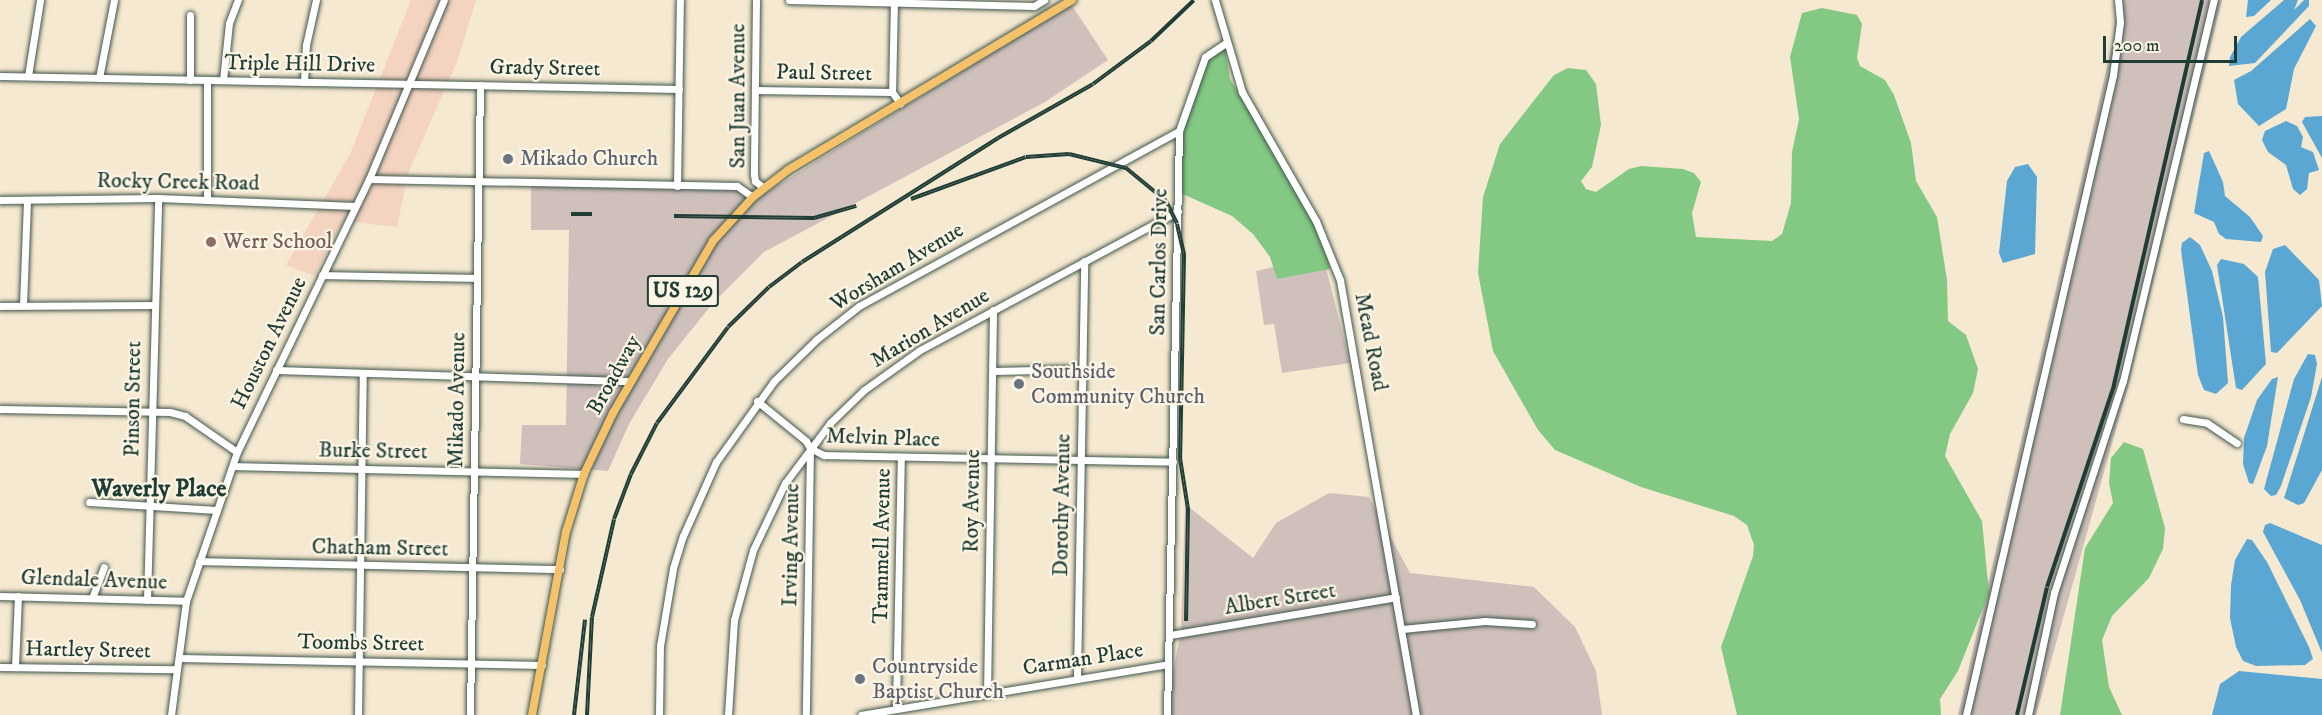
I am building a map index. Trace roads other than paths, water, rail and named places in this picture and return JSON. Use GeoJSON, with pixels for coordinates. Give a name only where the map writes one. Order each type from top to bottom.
{"type":"FeatureCollection","features":[{"type":"Feature","properties":{"kind":"main road","name":"Broadway"},"geometry":{"type":"LineString","coordinates":[[532,715],[560,569],[584,474],[631,381],[705,253],[753,197],[764,188],[1072,0]]}},
{"type":"Feature","properties":{"kind":"street"},"geometry":{"type":"LineString","coordinates":[[28,76],[40,0]]}},
{"type":"Feature","properties":{"kind":"street"},"geometry":{"type":"LineString","coordinates":[[99,78],[114,0]]}},
{"type":"Feature","properties":{"kind":"street"},"geometry":{"type":"LineString","coordinates":[[223,80],[229,23],[238,0]]}},
{"type":"Feature","properties":{"kind":"street"},"geometry":{"type":"LineString","coordinates":[[304,82],[306,45],[316,0]]}},
{"type":"Feature","properties":{"kind":"street","name":"Houston Avenue"},"geometry":{"type":"LineString","coordinates":[[171,715],[175,669],[179,658],[186,601],[237,452],[369,179],[444,0]]}},
{"type":"Feature","properties":{"kind":"street"},"geometry":{"type":"LineString","coordinates":[[677,186],[680,0]]}},
{"type":"Feature","properties":{"kind":"street","name":"San Juan Avenue"},"geometry":{"type":"LineString","coordinates":[[756,0],[754,178],[764,188]]}},
{"type":"Feature","properties":{"kind":"street"},"geometry":{"type":"LineString","coordinates":[[789,0],[1034,6],[1044,0]]}},
{"type":"Feature","properties":{"kind":"street","name":"Mead Road"},"geometry":{"type":"LineString","coordinates":[[1215,0],[1242,92],[1316,221],[1340,280],[1416,715]]}},
{"type":"Feature","properties":{"kind":"street"},"geometry":{"type":"LineString","coordinates":[[1966,715],[2113,75],[2120,22],[2118,0]]}},
{"type":"Feature","properties":{"kind":"street"},"geometry":{"type":"LineString","coordinates":[[2028,715],[2054,593],[2122,381],[2214,0]]}},
{"type":"Feature","properties":{"kind":"street"},"geometry":{"type":"LineString","coordinates":[[894,1],[892,92],[900,103]]}},
{"type":"Feature","properties":{"kind":"street"},"geometry":{"type":"LineString","coordinates":[[1034,6],[1040,19]]}},
{"type":"Feature","properties":{"kind":"street"},"geometry":{"type":"LineString","coordinates":[[190,15],[190,80]]}},
{"type":"Feature","properties":{"kind":"street","name":"San Carlos Drive"},"geometry":{"type":"LineString","coordinates":[[1167,715],[1179,131],[1204,57],[1226,43]]}},
{"type":"Feature","properties":{"kind":"street","name":"Triple Hill Drive"},"geometry":{"type":"LineString","coordinates":[[0,76],[410,84]]}},
{"type":"Feature","properties":{"kind":"street"},"geometry":{"type":"LineString","coordinates":[[207,80],[207,200]]}},
{"type":"Feature","properties":{"kind":"street","name":"Grady Street"},"geometry":{"type":"LineString","coordinates":[[410,84],[679,88]]}},
{"type":"Feature","properties":{"kind":"street","name":"Mikado Avenue"},"geometry":{"type":"LineString","coordinates":[[470,715],[480,85]]}},
{"type":"Feature","properties":{"kind":"street","name":"Paul Street"},"geometry":{"type":"LineString","coordinates":[[755,90],[892,92]]}},
{"type":"Feature","properties":{"kind":"street","name":"Worsham Avenue"},"geometry":{"type":"LineString","coordinates":[[659,715],[660,646],[680,547],[709,476],[757,401],[809,346],[859,306],[1179,131]]}},
{"type":"Feature","properties":{"kind":"street"},"geometry":{"type":"LineString","coordinates":[[369,179],[743,187],[753,197]]}},
{"type":"Feature","properties":{"kind":"street","name":"Rocky Creek Road"},"geometry":{"type":"LineString","coordinates":[[0,200],[158,198],[355,206]]}},
{"type":"Feature","properties":{"kind":"street","name":"Pinson Street"},"geometry":{"type":"LineString","coordinates":[[147,600],[158,198]]}},
{"type":"Feature","properties":{"kind":"street"},"geometry":{"type":"LineString","coordinates":[[23,305],[27,200]]}},
{"type":"Feature","properties":{"kind":"street","name":"Marion Avenue"},"geometry":{"type":"LineString","coordinates":[[728,715],[729,655],[748,566],[776,497],[810,448],[843,409],[885,374],[993,310],[1178,211]]}},
{"type":"Feature","properties":{"kind":"street","name":"Dorothy Avenue"},"geometry":{"type":"LineString","coordinates":[[1077,678],[1084,261]]}},
{"type":"Feature","properties":{"kind":"street"},"geometry":{"type":"LineString","coordinates":[[322,275],[477,278]]}},
{"type":"Feature","properties":{"kind":"street"},"geometry":{"type":"LineString","coordinates":[[0,306],[154,305]]}},
{"type":"Feature","properties":{"kind":"street","name":"Roy Avenue"},"geometry":{"type":"LineString","coordinates":[[987,694],[993,310]]}},
{"type":"Feature","properties":{"kind":"street"},"geometry":{"type":"LineString","coordinates":[[993,371],[1083,369]]}},
{"type":"Feature","properties":{"kind":"street"},"geometry":{"type":"LineString","coordinates":[[276,370],[631,381]]}},
{"type":"Feature","properties":{"kind":"street"},"geometry":{"type":"LineString","coordinates":[[358,715],[363,373]]}},
{"type":"Feature","properties":{"kind":"street"},"geometry":{"type":"LineString","coordinates":[[757,401],[806,441],[810,448]]}},
{"type":"Feature","properties":{"kind":"street"},"geometry":{"type":"LineString","coordinates":[[0,409],[151,411],[185,416],[237,452]]}},
{"type":"Feature","properties":{"kind":"street"},"geometry":{"type":"LineString","coordinates":[[2183,418],[2207,423],[2237,443]]}},
{"type":"Feature","properties":{"kind":"street","name":"Melvin Place"},"geometry":{"type":"LineString","coordinates":[[810,448],[824,455],[1173,462]]}},
{"type":"Feature","properties":{"kind":"street","name":"Irving Avenue"},"geometry":{"type":"LineString","coordinates":[[806,715],[810,448]]}},
{"type":"Feature","properties":{"kind":"street","name":"Trammell Avenue"},"geometry":{"type":"LineString","coordinates":[[896,709],[901,457]]}},
{"type":"Feature","properties":{"kind":"street","name":"Burke Street"},"geometry":{"type":"LineString","coordinates":[[233,466],[584,474]]}},
{"type":"Feature","properties":{"kind":"street"},"geometry":{"type":"LineString","coordinates":[[90,502],[217,510]]}},
{"type":"Feature","properties":{"kind":"street","name":"Chatham Street"},"geometry":{"type":"LineString","coordinates":[[199,561],[560,569]]}},
{"type":"Feature","properties":{"kind":"street"},"geometry":{"type":"LineString","coordinates":[[92,598],[104,567]]}},
{"type":"Feature","properties":{"kind":"street","name":"Glendale Avenue"},"geometry":{"type":"LineString","coordinates":[[0,596],[186,601]]}},
{"type":"Feature","properties":{"kind":"street"},"geometry":{"type":"LineString","coordinates":[[15,667],[18,596]]}},
{"type":"Feature","properties":{"kind":"street","name":"Albert Street"},"geometry":{"type":"LineString","coordinates":[[1170,635],[1396,597]]}},
{"type":"Feature","properties":{"kind":"street"},"geometry":{"type":"LineString","coordinates":[[1402,629],[1485,621],[1532,624]]}},
{"type":"Feature","properties":{"kind":"street","name":"Toombs Street"},"geometry":{"type":"LineString","coordinates":[[179,658],[543,665]]}},
{"type":"Feature","properties":{"kind":"street","name":"Carman Place"},"geometry":{"type":"LineString","coordinates":[[861,715],[1168,664]]}},
{"type":"Feature","properties":{"kind":"street","name":"Hartley Street"},"geometry":{"type":"LineString","coordinates":[[0,667],[175,669]]}},
{"type":"Feature","properties":{"kind":"water"},"geometry":{"type":"Polygon","coordinates":[[[2248,0],[2271,0],[2254,16],[2246,17],[2248,0]]]}},
{"type":"Feature","properties":{"kind":"water"},"geometry":{"type":"Polygon","coordinates":[[[2284,0],[2298,0],[2294,10],[2304,0],[2309,0],[2309,6],[2255,63],[2229,66],[2230,57],[2241,37],[2284,0]]]}},
{"type":"Feature","properties":{"kind":"water"},"geometry":{"type":"Polygon","coordinates":[[[2310,19],[2316,26],[2294,69],[2286,109],[2259,126],[2238,104],[2234,80],[2251,71],[2310,19]]]}},
{"type":"Feature","properties":{"kind":"water"},"geometry":{"type":"Polygon","coordinates":[[[2322,116],[2322,158],[2302,122],[2305,117],[2322,116]]]}},
{"type":"Feature","properties":{"kind":"water"},"geometry":{"type":"Polygon","coordinates":[[[2286,121],[2297,126],[2303,137],[2301,147],[2313,152],[2319,170],[2309,173],[2307,189],[2300,195],[2293,189],[2286,165],[2268,152],[2262,140],[2265,131],[2286,121]]]}},
{"type":"Feature","properties":{"kind":"water"},"geometry":{"type":"Polygon","coordinates":[[[2209,151],[2223,182],[2225,196],[2250,217],[2263,236],[2261,242],[2226,239],[2219,234],[2214,222],[2194,213],[2204,153],[2209,151]]]}},
{"type":"Feature","properties":{"kind":"water"},"geometry":{"type":"Polygon","coordinates":[[[2028,164],[2037,177],[2035,254],[2003,263],[1999,253],[2007,181],[2015,167],[2028,164]]]}},
{"type":"Feature","properties":{"kind":"water"},"geometry":{"type":"Polygon","coordinates":[[[2190,237],[2200,245],[2212,271],[2223,317],[2228,383],[2216,394],[2204,390],[2198,375],[2181,250],[2182,243],[2190,237]]]}},
{"type":"Feature","properties":{"kind":"water"},"geometry":{"type":"Polygon","coordinates":[[[2285,245],[2319,280],[2322,306],[2277,353],[2271,352],[2265,272],[2273,249],[2285,245]]]}},
{"type":"Feature","properties":{"kind":"water"},"geometry":{"type":"Polygon","coordinates":[[[2221,259],[2244,264],[2258,277],[2266,364],[2242,390],[2236,388],[2217,265],[2221,259]]]}},
{"type":"Feature","properties":{"kind":"water"},"geometry":{"type":"Polygon","coordinates":[[[2308,354],[2315,355],[2317,364],[2311,397],[2281,486],[2276,495],[2271,496],[2264,489],[2294,379],[2308,354]]]}},
{"type":"Feature","properties":{"kind":"water"},"geometry":{"type":"Polygon","coordinates":[[[2278,377],[2267,446],[2253,484],[2249,483],[2243,464],[2244,438],[2257,400],[2272,379],[2278,377]]]}},
{"type":"Feature","properties":{"kind":"water"},"geometry":{"type":"Polygon","coordinates":[[[2322,377],[2322,470],[2304,503],[2298,505],[2284,498],[2322,377]]]}},
{"type":"Feature","properties":{"kind":"water"},"geometry":{"type":"Polygon","coordinates":[[[2270,523],[2322,545],[2322,653],[2300,600],[2263,532],[2265,525],[2270,523]]]}},
{"type":"Feature","properties":{"kind":"water"},"geometry":{"type":"Polygon","coordinates":[[[2247,539],[2252,540],[2267,562],[2309,647],[2313,659],[2305,665],[2256,666],[2243,661],[2236,647],[2230,618],[2231,585],[2235,560],[2247,539]]]}},
{"type":"Feature","properties":{"kind":"water"},"geometry":{"type":"Polygon","coordinates":[[[2239,671],[2322,679],[2322,715],[2212,715],[2220,684],[2239,671]]]}},
{"type":"Feature","properties":{"kind":"railway"},"geometry":{"type":"LineString","coordinates":[[587,715],[592,617],[614,519],[631,474],[657,423],[728,327],[769,287],[802,262],[998,138],[1093,84],[1151,41],[1194,0]]}},
{"type":"Feature","properties":{"kind":"railway"},"geometry":{"type":"LineString","coordinates":[[2017,715],[2047,587],[2113,389],[2202,0]]}},
{"type":"Feature","properties":{"kind":"railway"},"geometry":{"type":"LineString","coordinates":[[911,199],[1026,157],[1069,154],[1126,168],[1166,201],[1177,224],[1184,255],[1180,458],[1188,509],[1186,621]]}},
{"type":"Feature","properties":{"kind":"railway"},"geometry":{"type":"LineString","coordinates":[[674,216],[814,218],[856,206]]}},
{"type":"Feature","properties":{"kind":"railway"},"geometry":{"type":"LineString","coordinates":[[571,214],[592,214]]}},
{"type":"Feature","properties":{"kind":"railway"},"geometry":{"type":"LineString","coordinates":[[574,715],[585,620]]}},
{"type":"Feature","properties":{"kind":"place","name":"Mikado Church"},"geometry":{"type":"Point","coordinates":[508,159]}},
{"type":"Feature","properties":{"kind":"place","name":"Werr School"},"geometry":{"type":"Point","coordinates":[211,242]}},
{"type":"Feature","properties":{"kind":"place","name":"Southside Community Church"},"geometry":{"type":"Point","coordinates":[1019,384]}},
{"type":"Feature","properties":{"kind":"place","name":"Countryside Baptist Church"},"geometry":{"type":"Point","coordinates":[860,679]}},
{"type":"Feature","properties":{"kind":"district","name":"Waverly Place"},"geometry":{"type":"Point","coordinates":[159,490]}}]}
